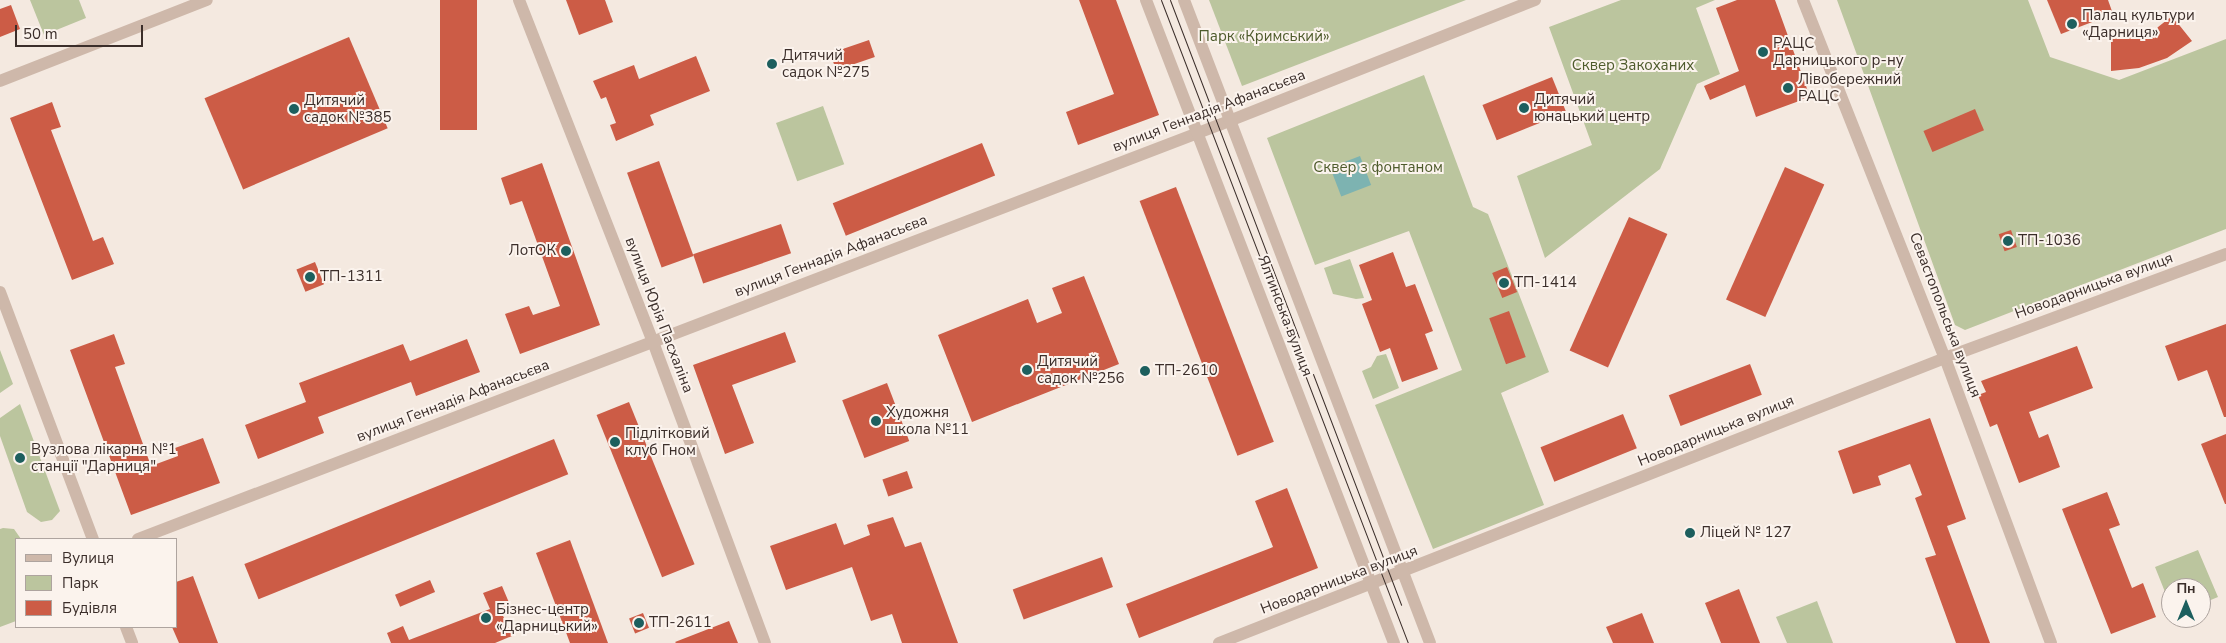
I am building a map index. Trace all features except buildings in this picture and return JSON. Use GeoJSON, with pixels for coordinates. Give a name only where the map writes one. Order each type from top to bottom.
{"type":"FeatureCollection","features":[{"type":"Feature","properties":{"kind":"street"},"geometry":{"type":"LineString","coordinates":[[0,80],[207,0]]}},
{"type":"Feature","properties":{"kind":"street","name":"вулиця Юрія Пасхаліна"},"geometry":{"type":"LineString","coordinates":[[519,0],[653,342],[765,643]]}},
{"type":"Feature","properties":{"kind":"street","name":"Ялтинська вулиця"},"geometry":{"type":"LineString","coordinates":[[1146,0],[1394,643]]}},
{"type":"Feature","properties":{"kind":"street","name":"Ялтинська вулиця"},"geometry":{"type":"LineString","coordinates":[[1184,0],[1430,643]]}},
{"type":"Feature","properties":{"kind":"street","name":"вулиця Геннадія Афанасьєва"},"geometry":{"type":"LineString","coordinates":[[141,538],[1230,121],[1535,0]]}},
{"type":"Feature","properties":{"kind":"street","name":"Севастопольська вулиця"},"geometry":{"type":"LineString","coordinates":[[1803,0],[1945,358],[2051,643]]}},
{"type":"Feature","properties":{"kind":"street","name":"Новодарницька вулиця"},"geometry":{"type":"LineString","coordinates":[[1219,643],[1945,358],[2226,254]]}},
{"type":"Feature","properties":{"kind":"street"},"geometry":{"type":"LineString","coordinates":[[0,292],[93,538]]}},
{"type":"Feature","properties":{"kind":"street"},"geometry":{"type":"LineString","coordinates":[[126,628],[132,643]]}},
{"type":"Feature","properties":{"kind":"green space"},"geometry":{"type":"Polygon","coordinates":[[[30,0],[79,0],[86,18],[44,35],[30,0]]]}},
{"type":"Feature","properties":{"kind":"green space","name":"Парк «Кримський»"},"geometry":{"type":"Polygon","coordinates":[[[1209,0],[1466,0],[1242,86],[1209,0]]]}},
{"type":"Feature","properties":{"kind":"green space","name":"Сквер Закоханих"},"geometry":{"type":"Polygon","coordinates":[[[1621,0],[1715,0],[1696,8],[1720,74],[1697,84],[1660,169],[1545,258],[1517,176],[1592,145],[1549,27],[1621,0]]]}},
{"type":"Feature","properties":{"kind":"green space"},"geometry":{"type":"Polygon","coordinates":[[[1837,0],[2028,0],[2050,57],[2119,80],[2226,39],[2226,229],[1965,330],[1955,325],[1837,0]]]}},
{"type":"Feature","properties":{"kind":"green space","name":"Сквер з фонтаном"},"geometry":{"type":"Polygon","coordinates":[[[1424,75],[1473,207],[1488,214],[1549,372],[1501,393],[1544,505],[1433,549],[1375,405],[1462,370],[1409,231],[1315,265],[1267,138],[1424,75]]]}},
{"type":"Feature","properties":{"kind":"green space"},"geometry":{"type":"Polygon","coordinates":[[[823,106],[844,164],[797,181],[776,123],[823,106]]]}},
{"type":"Feature","properties":{"kind":"green space"},"geometry":{"type":"Polygon","coordinates":[[[1350,259],[1364,298],[1356,299],[1333,294],[1324,268],[1350,259]]]}},
{"type":"Feature","properties":{"kind":"green space"},"geometry":{"type":"Polygon","coordinates":[[[0,350],[13,384],[0,393],[0,350]]]}},
{"type":"Feature","properties":{"kind":"green space"},"geometry":{"type":"Polygon","coordinates":[[[1386,354],[1399,388],[1373,399],[1362,371],[1371,367],[1377,356],[1386,354]]]}},
{"type":"Feature","properties":{"kind":"green space"},"geometry":{"type":"Polygon","coordinates":[[[20,404],[60,511],[52,520],[41,522],[27,512],[0,436],[0,418],[20,404]]]}},
{"type":"Feature","properties":{"kind":"green space"},"geometry":{"type":"Polygon","coordinates":[[[0,529],[14,529],[20,538],[15,538],[15,621],[0,627],[0,529]]]}},
{"type":"Feature","properties":{"kind":"green space"},"geometry":{"type":"Polygon","coordinates":[[[2198,550],[2210,578],[2161,578],[2161,582],[2155,567],[2198,550]]]}},
{"type":"Feature","properties":{"kind":"green space"},"geometry":{"type":"Polygon","coordinates":[[[2211,581],[2218,597],[2211,600],[2211,581]]]}},
{"type":"Feature","properties":{"kind":"green space"},"geometry":{"type":"Polygon","coordinates":[[[1817,601],[1833,643],[1787,643],[1776,617],[1817,601]]]}},
{"type":"Feature","properties":{"kind":"water"},"geometry":{"type":"Polygon","coordinates":[[[1360,156],[1371,185],[1341,196],[1330,167],[1360,156]]]}},
{"type":"Feature","properties":{"kind":"tram line"},"geometry":{"type":"LineString","coordinates":[[1161,0],[1408,643]]}},
{"type":"Feature","properties":{"kind":"tram line"},"geometry":{"type":"LineString","coordinates":[[1170,0],[1299,337]]}},
{"type":"Feature","properties":{"kind":"tram line"},"geometry":{"type":"LineString","coordinates":[[1313,374],[1401,605]]}},
{"type":"Feature","properties":{"kind":"place","name":"Палац культури «Дарниця»"},"geometry":{"type":"Point","coordinates":[2072,24]}},
{"type":"Feature","properties":{"kind":"place","name":"РАЦС Дарницького р-ну"},"geometry":{"type":"Point","coordinates":[1763,52]}},
{"type":"Feature","properties":{"kind":"place","name":"Дитячий садок №275"},"geometry":{"type":"Point","coordinates":[772,64]}},
{"type":"Feature","properties":{"kind":"place","name":"Лівобережний РАЦС"},"geometry":{"type":"Point","coordinates":[1788,88]}},
{"type":"Feature","properties":{"kind":"place","name":"Дитячий юнацький центр"},"geometry":{"type":"Point","coordinates":[1524,108]}},
{"type":"Feature","properties":{"kind":"place","name":"Дитячий садок №385"},"geometry":{"type":"Point","coordinates":[294,109]}},
{"type":"Feature","properties":{"kind":"place","name":"ТП-1036"},"geometry":{"type":"Point","coordinates":[2008,241]}},
{"type":"Feature","properties":{"kind":"place","name":"ЛотОК"},"geometry":{"type":"Point","coordinates":[566,251]}},
{"type":"Feature","properties":{"kind":"place","name":"ТП-1311"},"geometry":{"type":"Point","coordinates":[310,277]}},
{"type":"Feature","properties":{"kind":"place","name":"ТП-1414"},"geometry":{"type":"Point","coordinates":[1504,283]}},
{"type":"Feature","properties":{"kind":"place","name":"Дитячий садок №256"},"geometry":{"type":"Point","coordinates":[1027,370]}},
{"type":"Feature","properties":{"kind":"place","name":"ТП-2610"},"geometry":{"type":"Point","coordinates":[1145,371]}},
{"type":"Feature","properties":{"kind":"place","name":"Художня школа №11"},"geometry":{"type":"Point","coordinates":[876,421]}},
{"type":"Feature","properties":{"kind":"place","name":"Підлітковий клуб Гном"},"geometry":{"type":"Point","coordinates":[615,442]}},
{"type":"Feature","properties":{"kind":"place","name":"Вузлова лікарня №1 станції \"Дарниця\""},"geometry":{"type":"Point","coordinates":[20,458]}},
{"type":"Feature","properties":{"kind":"place","name":"Ліцей № 127"},"geometry":{"type":"Point","coordinates":[1690,533]}},
{"type":"Feature","properties":{"kind":"place","name":"Бізнес-центр «Дарницький»"},"geometry":{"type":"Point","coordinates":[486,618]}},
{"type":"Feature","properties":{"kind":"place","name":"ТП-2611"},"geometry":{"type":"Point","coordinates":[639,623]}}]}
